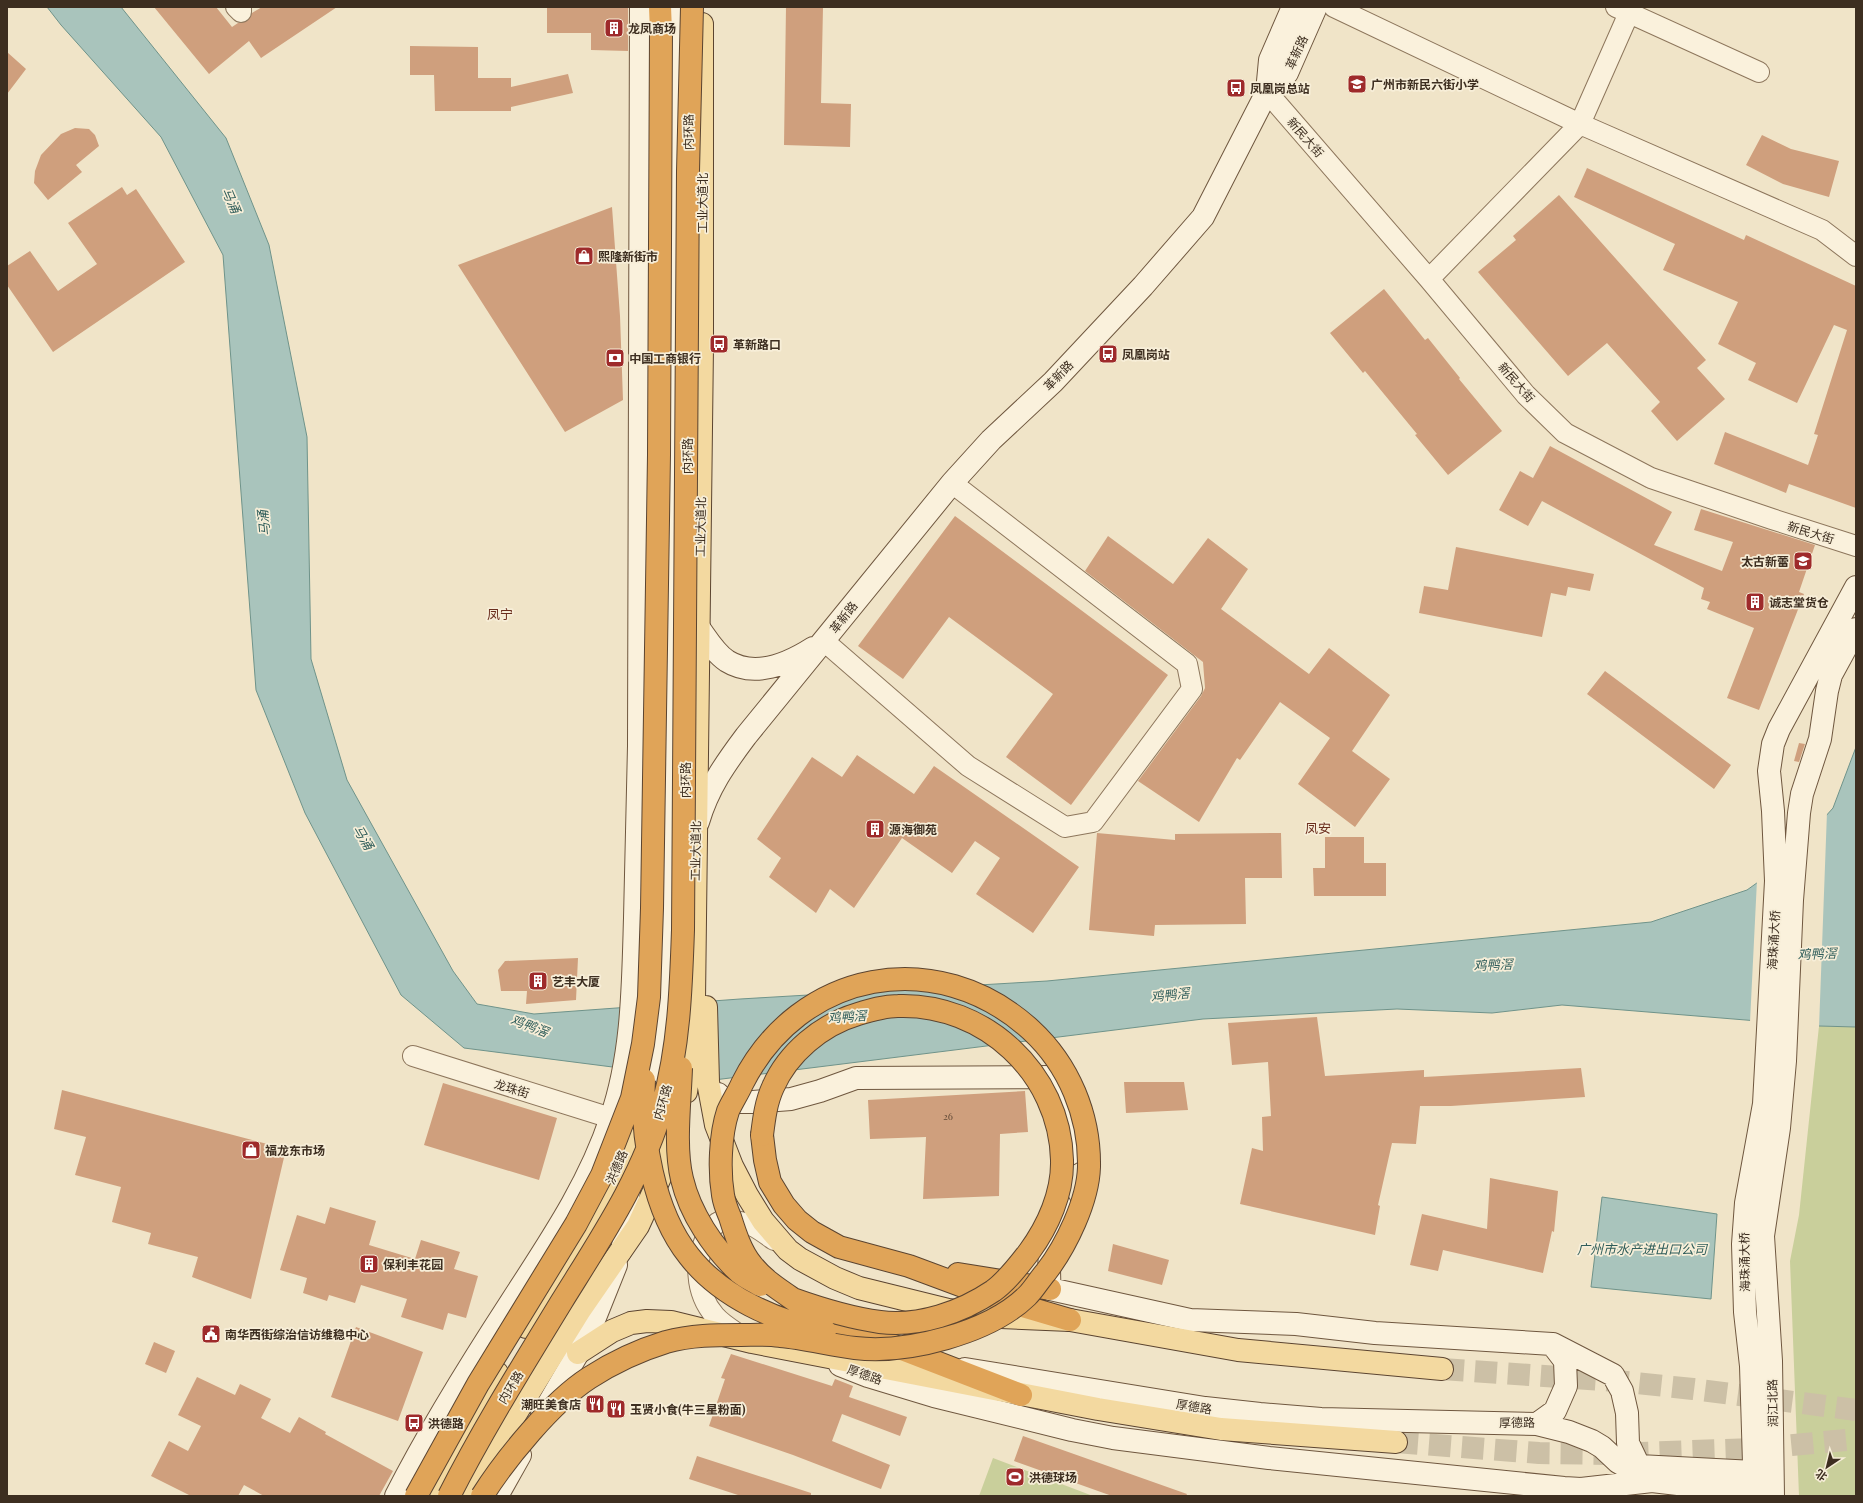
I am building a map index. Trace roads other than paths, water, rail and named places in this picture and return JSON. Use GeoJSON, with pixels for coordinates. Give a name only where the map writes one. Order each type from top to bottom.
{"type":"FeatureCollection","features":[{"type":"Feature","properties":{"kind":"highway","name":"内环路"},"geometry":{"type":"LineString","coordinates":[[449,1496],[519,1372],[625,1199],[652,1136],[663,1104],[673,1063],[669,997],[652,908],[659,455],[661,7]]}},
{"type":"Feature","properties":{"kind":"highway","name":"内环路"},"geometry":{"type":"LineString","coordinates":[[416,1496],[478,1384],[576,1224],[602,1175],[636,1083],[643,1044],[669,997],[684,890],[688,171],[686,7]]}},
{"type":"Feature","properties":{"kind":"highway"},"geometry":{"type":"LineString","coordinates":[[688,171],[692,7]]}},
{"type":"Feature","properties":{"kind":"highway"},"geometry":{"type":"LineString","coordinates":[[482,1496],[516,1450],[556,1405],[588,1378],[621,1360],[665,1342],[699,1335],[778,1336],[857,1349],[886,1349],[916,1345],[936,1341],[966,1332],[1006,1312],[1027,1296],[1056,1258],[1079,1212],[1086,1189],[1089,1168],[1085,1126],[1072,1086],[1062,1067],[1051,1051],[1019,1019],[1002,1007],[962,988],[942,983],[920,979],[898,978],[878,981],[859,985],[840,992],[807,1009],[780,1031],[749,1070],[728,1112],[721,1152],[723,1196],[736,1236],[751,1264],[771,1284],[806,1308],[832,1321],[946,1366],[1021,1395]]}},
{"type":"Feature","properties":{"kind":"highway"},"geometry":{"type":"LineString","coordinates":[[669,997],[681,1061],[679,1148],[682,1178],[690,1202],[716,1246],[740,1273],[770,1291],[842,1314],[882,1322],[913,1321],[938,1318],[970,1304],[994,1290],[1018,1267],[1037,1241],[1056,1200],[1062,1162],[1058,1124],[1041,1085],[1016,1052],[999,1038],[961,1017],[941,1010],[897,1006],[877,1008],[847,1018],[818,1034],[785,1064],[772,1088],[765,1112],[762,1135],[765,1160],[770,1182],[784,1205],[797,1220],[812,1232],[839,1247],[909,1266],[995,1298],[1070,1320]]}},
{"type":"Feature","properties":{"kind":"highway"},"geometry":{"type":"LineString","coordinates":[[669,997],[643,1094],[645,1136],[653,1180],[668,1219],[689,1256],[712,1279],[733,1295],[773,1316],[818,1330],[868,1339],[936,1341]]}},
{"type":"Feature","properties":{"kind":"highway"},"geometry":{"type":"LineString","coordinates":[[909,1266],[1050,1289]]}},
{"type":"Feature","properties":{"kind":"main road"},"geometry":{"type":"LineString","coordinates":[[656,7],[658,86],[648,359],[657,448],[652,798],[669,997],[697,1084],[716,1124],[732,1166],[747,1195],[764,1221],[788,1250],[800,1259],[835,1278],[859,1288],[902,1299],[948,1310],[1000,1317],[1070,1320],[1238,1350],[1442,1369]]}},
{"type":"Feature","properties":{"kind":"main road","name":"工业大道北"},"geometry":{"type":"LineString","coordinates":[[669,997],[694,895],[702,346],[702,7]]}},
{"type":"Feature","properties":{"kind":"main road","name":"洪德路"},"geometry":{"type":"LineString","coordinates":[[430,1496],[490,1384],[592,1220],[624,1150],[632,1124],[640,1081],[669,997]]}},
{"type":"Feature","properties":{"kind":"main road"},"geometry":{"type":"LineString","coordinates":[[467,1496],[502,1436],[580,1310],[638,1226],[668,1160],[697,1084]]}},
{"type":"Feature","properties":{"kind":"main road"},"geometry":{"type":"LineString","coordinates":[[578,1352],[612,1331],[631,1323],[647,1321],[671,1322],[752,1342],[1098,1410],[1221,1429],[1396,1442]]}},
{"type":"Feature","properties":{"kind":"street"},"geometry":{"type":"LineString","coordinates":[[236,7],[241,12],[241,7]]}},
{"type":"Feature","properties":{"kind":"street"},"geometry":{"type":"LineString","coordinates":[[641,7],[648,359]]}},
{"type":"Feature","properties":{"kind":"street"},"geometry":{"type":"LineString","coordinates":[[669,997],[674,626],[657,448],[674,346],[674,7]]}},
{"type":"Feature","properties":{"kind":"street"},"geometry":{"type":"LineString","coordinates":[[686,7],[702,60]]}},
{"type":"Feature","properties":{"kind":"street","name":"革新路"},"geometry":{"type":"LineString","coordinates":[[1267,92],[1270,60],[1293,7]]}},
{"type":"Feature","properties":{"kind":"street","name":"革新路"},"geometry":{"type":"LineString","coordinates":[[696,831],[705,800],[721,770],[746,736],[952,483],[991,440],[1053,382],[1143,286],[1204,217],[1267,92],[1287,73],[1316,7]]}},
{"type":"Feature","properties":{"kind":"street"},"geometry":{"type":"LineString","coordinates":[[1334,7],[1580,124],[1822,230],[1856,256]]}},
{"type":"Feature","properties":{"kind":"street"},"geometry":{"type":"LineString","coordinates":[[1429,279],[1580,124],[1622,10],[1759,72]]}},
{"type":"Feature","properties":{"kind":"street","name":"新民大街"},"geometry":{"type":"LineString","coordinates":[[1267,92],[1429,279],[1526,395],[1565,434],[1652,478],[1856,546]]}},
{"type":"Feature","properties":{"kind":"street"},"geometry":{"type":"LineString","coordinates":[[674,346],[702,346]]}},
{"type":"Feature","properties":{"kind":"street"},"geometry":{"type":"LineString","coordinates":[[657,448],[701,444]]}},
{"type":"Feature","properties":{"kind":"street"},"geometry":{"type":"LineString","coordinates":[[674,626],[699,628],[717,652],[726,661],[742,668],[766,669],[788,662],[824,641],[968,766],[1065,827],[1093,822],[1192,689],[1187,664],[952,483]]}},
{"type":"Feature","properties":{"kind":"street","name":"海珠涌大桥"},"geometry":{"type":"LineString","coordinates":[[1745,1312],[1743,1244],[1746,1203],[1764,1104],[1776,881],[1773,811],[1769,771],[1773,744],[1856,587]]}},
{"type":"Feature","properties":{"kind":"street","name":"海珠涌大桥"},"geometry":{"type":"LineString","coordinates":[[1767,1310],[1762,1236],[1779,1128],[1784,1069],[1792,900],[1799,813],[1802,794],[1820,739],[1827,691],[1831,675],[1856,629]]}},
{"type":"Feature","properties":{"kind":"street","name":"龙珠街"},"geometry":{"type":"LineString","coordinates":[[412,1056],[612,1118]]}},
{"type":"Feature","properties":{"kind":"street"},"geometry":{"type":"LineString","coordinates":[[697,1084],[721,1096],[740,1102],[792,1099],[820,1092],[856,1078],[1052,1077],[1067,1115],[1070,1143],[1068,1182],[1058,1212],[1052,1241],[1048,1277],[1050,1289],[1190,1320],[1296,1324],[1375,1333],[1552,1344],[1614,1375],[1622,1391],[1627,1413],[1628,1443],[1639,1466],[1762,1488]]}},
{"type":"Feature","properties":{"kind":"street"},"geometry":{"type":"LineString","coordinates":[[396,1496],[437,1421],[578,1194],[600,1149],[612,1118],[640,1081]]}},
{"type":"Feature","properties":{"kind":"street"},"geometry":{"type":"LineString","coordinates":[[498,1496],[578,1352],[596,1314],[621,1252],[632,1179],[651,1112],[640,1081]]}},
{"type":"Feature","properties":{"kind":"street"},"geometry":{"type":"LineString","coordinates":[[752,1342],[725,1326],[714,1316],[704,1299],[698,1280],[698,1268],[702,1248],[706,1238],[715,1224],[720,1221],[740,1221],[753,1224],[788,1250]]}},
{"type":"Feature","properties":{"kind":"street"},"geometry":{"type":"LineString","coordinates":[[490,1384],[522,1284]]}},
{"type":"Feature","properties":{"kind":"street","name":"润江北路"},"geometry":{"type":"LineString","coordinates":[[1762,1488],[1771,1361],[1767,1310]]}},
{"type":"Feature","properties":{"kind":"street","name":"润江北路"},"geometry":{"type":"LineString","coordinates":[[1745,1312],[1762,1488]]}},
{"type":"Feature","properties":{"kind":"street","name":"厚德路"},"geometry":{"type":"LineString","coordinates":[[946,1366],[1205,1408],[1260,1414],[1320,1419],[1537,1424],[1555,1411],[1566,1386],[1565,1361],[1552,1344]]}},
{"type":"Feature","properties":{"kind":"street","name":"厚德路"},"geometry":{"type":"LineString","coordinates":[[807,1353],[868,1376],[934,1396],[1072,1430],[1113,1438],[1269,1458],[1564,1488],[1581,1489],[1652,1481],[1762,1488]]}},
{"type":"Feature","properties":{"kind":"street"},"geometry":{"type":"LineString","coordinates":[[1537,1424],[1569,1432],[1592,1441],[1618,1462],[1652,1481]]}},
{"type":"Feature","properties":{"kind":"street"},"geometry":{"type":"LineString","coordinates":[[402,1496],[461,1437]]}},
{"type":"Feature","properties":{"kind":"water"},"geometry":{"type":"Polygon","coordinates":[[[47,7],[121,7],[226,138],[269,245],[307,437],[311,659],[347,780],[453,971],[477,1004],[534,1014],[740,999],[1047,981],[1651,922],[1747,890],[1782,865],[1833,808],[1856,747],[1856,1027],[1819,1026],[1562,1005],[1492,1013],[1397,1009],[1203,1019],[714,1080],[464,1048],[401,995],[305,813],[256,690],[223,255],[161,137],[61,25],[47,7]]]}},
{"type":"Feature","properties":{"kind":"water","name":"广州市水产进出口公司"},"geometry":{"type":"Polygon","coordinates":[[[1602,1197],[1717,1214],[1711,1299],[1591,1287],[1602,1197]]]}},
{"type":"Feature","properties":{"kind":"tunnel"},"geometry":{"type":"LineString","coordinates":[[1442,1369],[1617,1381],[1693,1389],[1856,1410]]}},
{"type":"Feature","properties":{"kind":"tunnel"},"geometry":{"type":"LineString","coordinates":[[1396,1442],[1539,1453],[1610,1454],[1751,1449],[1856,1439]]}},
{"type":"Feature","properties":{"kind":"place","name":"龙凤商场"},"geometry":{"type":"Point","coordinates":[614,28]}},
{"type":"Feature","properties":{"kind":"place","name":"广州市新民六街小学"},"geometry":{"type":"Point","coordinates":[1357,84]}},
{"type":"Feature","properties":{"kind":"place","name":"凤凰岗总站"},"geometry":{"type":"Point","coordinates":[1236,88]}},
{"type":"Feature","properties":{"kind":"place","name":"熙隆新街市"},"geometry":{"type":"Point","coordinates":[584,256]}},
{"type":"Feature","properties":{"kind":"place","name":"革新路口"},"geometry":{"type":"Point","coordinates":[719,344]}},
{"type":"Feature","properties":{"kind":"place","name":"凤凰岗站"},"geometry":{"type":"Point","coordinates":[1108,354]}},
{"type":"Feature","properties":{"kind":"place","name":"中国工商银行"},"geometry":{"type":"Point","coordinates":[615,358]}},
{"type":"Feature","properties":{"kind":"place","name":"太古新蕾"},"geometry":{"type":"Point","coordinates":[1803,561]}},
{"type":"Feature","properties":{"kind":"place","name":"诚志堂货仓"},"geometry":{"type":"Point","coordinates":[1755,602]}},
{"type":"Feature","properties":{"kind":"place","name":"源海御苑"},"geometry":{"type":"Point","coordinates":[875,829]}},
{"type":"Feature","properties":{"kind":"place","name":"艺丰大厦"},"geometry":{"type":"Point","coordinates":[538,981]}},
{"type":"Feature","properties":{"kind":"place","name":"福龙东市场"},"geometry":{"type":"Point","coordinates":[251,1150]}},
{"type":"Feature","properties":{"kind":"place","name":"保利丰花园"},"geometry":{"type":"Point","coordinates":[369,1264]}},
{"type":"Feature","properties":{"kind":"place","name":"南华西街综治信访维稳中心"},"geometry":{"type":"Point","coordinates":[211,1334]}},
{"type":"Feature","properties":{"kind":"place","name":"潮旺美食店"},"geometry":{"type":"Point","coordinates":[595,1404]}},
{"type":"Feature","properties":{"kind":"place","name":"玉贤小食(牛三星粉面)"},"geometry":{"type":"Point","coordinates":[616,1409]}},
{"type":"Feature","properties":{"kind":"place","name":"洪德路"},"geometry":{"type":"Point","coordinates":[414,1423]}},
{"type":"Feature","properties":{"kind":"place","name":"洪德球场"},"geometry":{"type":"Point","coordinates":[1015,1477]}},
{"type":"Feature","properties":{"kind":"district","name":"凤宁"},"geometry":{"type":"Point","coordinates":[500,613]}},
{"type":"Feature","properties":{"kind":"district","name":"凤安"},"geometry":{"type":"Point","coordinates":[1318,827]}},
{"type":"Feature","properties":{"kind":"water label","name":"马涌"},"geometry":{"type":"Point","coordinates":[232,200]}},
{"type":"Feature","properties":{"kind":"water label","name":"马涌"},"geometry":{"type":"Point","coordinates":[263,523]}},
{"type":"Feature","properties":{"kind":"water label","name":"马涌"},"geometry":{"type":"Point","coordinates":[364,837]}},
{"type":"Feature","properties":{"kind":"water label","name":"鸡鸭滘"},"geometry":{"type":"Point","coordinates":[1817,953]}},
{"type":"Feature","properties":{"kind":"water label","name":"鸡鸭滘"},"geometry":{"type":"Point","coordinates":[1493,964]}},
{"type":"Feature","properties":{"kind":"water label","name":"鸡鸭滘"},"geometry":{"type":"Point","coordinates":[1170,994]}},
{"type":"Feature","properties":{"kind":"water label","name":"鸡鸭滘"},"geometry":{"type":"Point","coordinates":[847,1016]}},
{"type":"Feature","properties":{"kind":"water label","name":"鸡鸭滘"},"geometry":{"type":"Point","coordinates":[530,1025]}}]}
